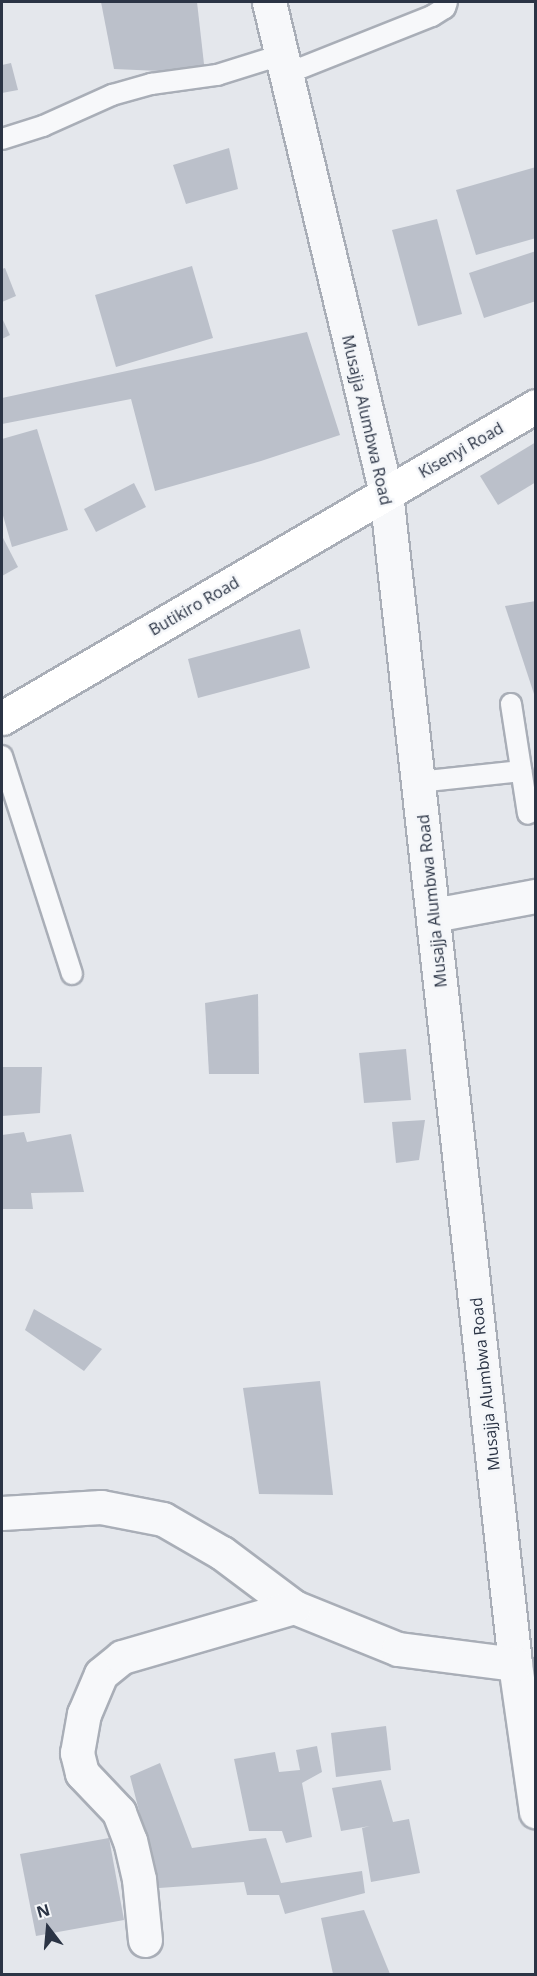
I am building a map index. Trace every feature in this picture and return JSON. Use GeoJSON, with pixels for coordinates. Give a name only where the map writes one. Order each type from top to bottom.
{"type":"FeatureCollection","features":[{"type":"Feature","properties":{"kind":"main road","name":"Kisenyi Road"},"geometry":{"type":"LineString","coordinates":[[386,493],[536,406]]}},
{"type":"Feature","properties":{"kind":"main road","name":"Butikiro Road"},"geometry":{"type":"LineString","coordinates":[[2,718],[386,493]]}},
{"type":"Feature","properties":{"kind":"street","name":"Musajja Alumbwa Road"},"geometry":{"type":"LineString","coordinates":[[269,2],[386,493],[515,1664],[536,1812]]}},
{"type":"Feature","properties":{"kind":"street"},"geometry":{"type":"LineString","coordinates":[[434,915],[536,896]]}},
{"type":"Feature","properties":{"kind":"street"},"geometry":{"type":"LineString","coordinates":[[2,1513],[101,1507],[163,1519],[222,1553],[294,1607],[398,1649],[515,1664]]}},
{"type":"Feature","properties":{"kind":"street"},"geometry":{"type":"LineString","coordinates":[[145,1940],[139,1879],[130,1841],[119,1812],[82,1773],[77,1753],[84,1714],[101,1674],[122,1657],[294,1607]]}},
{"type":"Feature","properties":{"kind":"lane"},"geometry":{"type":"LineString","coordinates":[[2,139],[112,95],[151,84],[284,65],[432,16],[445,8],[447,2]]}},
{"type":"Feature","properties":{"kind":"lane"},"geometry":{"type":"LineString","coordinates":[[511,704],[528,814]]}},
{"type":"Feature","properties":{"kind":"lane"},"geometry":{"type":"LineString","coordinates":[[2,756],[72,974]]}},
{"type":"Feature","properties":{"kind":"lane"},"geometry":{"type":"LineString","coordinates":[[418,782],[521,771]]}},
{"type":"Feature","properties":{"kind":"building"},"geometry":{"type":"Polygon","coordinates":[[[101,2],[197,2],[205,73],[114,69],[101,2]]]}},
{"type":"Feature","properties":{"kind":"building"},"geometry":{"type":"Polygon","coordinates":[[[11,63],[18,90],[2,93],[2,65],[11,63]]]}},
{"type":"Feature","properties":{"kind":"building"},"geometry":{"type":"Polygon","coordinates":[[[229,148],[238,189],[186,204],[173,165],[229,148]]]}},
{"type":"Feature","properties":{"kind":"building"},"geometry":{"type":"Polygon","coordinates":[[[536,167],[536,238],[476,255],[456,190],[536,167]]]}},
{"type":"Feature","properties":{"kind":"building"},"geometry":{"type":"Polygon","coordinates":[[[437,219],[462,314],[418,326],[392,230],[437,219]]]}},
{"type":"Feature","properties":{"kind":"building"},"geometry":{"type":"Polygon","coordinates":[[[536,251],[536,301],[484,318],[469,273],[536,251]]]}},
{"type":"Feature","properties":{"kind":"building"},"geometry":{"type":"Polygon","coordinates":[[[192,266],[213,338],[116,367],[95,295],[192,266]]]}},
{"type":"Feature","properties":{"kind":"building"},"geometry":{"type":"Polygon","coordinates":[[[5,268],[16,296],[2,302],[2,269],[5,268]]]}},
{"type":"Feature","properties":{"kind":"building"},"geometry":{"type":"Polygon","coordinates":[[[2,318],[10,335],[2,339],[2,318]]]}},
{"type":"Feature","properties":{"kind":"building"},"geometry":{"type":"Polygon","coordinates":[[[307,332],[340,435],[261,461],[155,491],[131,399],[2,424],[2,398],[307,332]]]}},
{"type":"Feature","properties":{"kind":"building"},"geometry":{"type":"Polygon","coordinates":[[[37,429],[68,530],[12,547],[2,512],[2,439],[37,429]]]}},
{"type":"Feature","properties":{"kind":"building"},"geometry":{"type":"Polygon","coordinates":[[[536,442],[536,482],[498,505],[480,476],[536,442]]]}},
{"type":"Feature","properties":{"kind":"building"},"geometry":{"type":"Polygon","coordinates":[[[134,483],[146,507],[96,532],[84,509],[134,483]]]}},
{"type":"Feature","properties":{"kind":"building"},"geometry":{"type":"Polygon","coordinates":[[[2,536],[18,567],[2,576],[2,536]]]}},
{"type":"Feature","properties":{"kind":"building"},"geometry":{"type":"Polygon","coordinates":[[[536,601],[536,697],[535,697],[505,606],[536,601]]]}},
{"type":"Feature","properties":{"kind":"building"},"geometry":{"type":"Polygon","coordinates":[[[300,629],[310,668],[198,698],[188,659],[300,629]]]}},
{"type":"Feature","properties":{"kind":"building"},"geometry":{"type":"Polygon","coordinates":[[[258,994],[259,1074],[209,1074],[205,1003],[258,994]]]}},
{"type":"Feature","properties":{"kind":"building"},"geometry":{"type":"Polygon","coordinates":[[[406,1049],[411,1100],[364,1103],[359,1053],[406,1049]]]}},
{"type":"Feature","properties":{"kind":"building"},"geometry":{"type":"Polygon","coordinates":[[[2,1067],[42,1067],[40,1113],[2,1116],[2,1067]]]}},
{"type":"Feature","properties":{"kind":"building"},"geometry":{"type":"Polygon","coordinates":[[[425,1120],[419,1160],[396,1163],[392,1122],[425,1120]]]}},
{"type":"Feature","properties":{"kind":"building"},"geometry":{"type":"Polygon","coordinates":[[[24,1132],[27,1142],[71,1134],[84,1192],[31,1193],[33,1209],[2,1209],[2,1135],[24,1132]]]}},
{"type":"Feature","properties":{"kind":"building"},"geometry":{"type":"Polygon","coordinates":[[[34,1309],[102,1349],[84,1371],[25,1330],[34,1309]]]}},
{"type":"Feature","properties":{"kind":"building"},"geometry":{"type":"Polygon","coordinates":[[[320,1381],[333,1495],[259,1494],[243,1388],[320,1381]]]}},
{"type":"Feature","properties":{"kind":"building"},"geometry":{"type":"Polygon","coordinates":[[[386,1726],[391,1770],[336,1777],[331,1733],[386,1726]]]}},
{"type":"Feature","properties":{"kind":"building"},"geometry":{"type":"Polygon","coordinates":[[[317,1746],[322,1772],[302,1783],[312,1837],[286,1843],[282,1831],[249,1831],[234,1759],[275,1752],[279,1772],[300,1770],[296,1750],[317,1746]]]}},
{"type":"Feature","properties":{"kind":"building"},"geometry":{"type":"Polygon","coordinates":[[[160,1763],[192,1848],[266,1838],[281,1883],[362,1871],[365,1893],[285,1914],[279,1895],[247,1895],[244,1882],[159,1888],[130,1776],[160,1763]]]}},
{"type":"Feature","properties":{"kind":"building"},"geometry":{"type":"Polygon","coordinates":[[[381,1780],[393,1822],[409,1819],[420,1873],[371,1882],[362,1828],[370,1826],[341,1831],[332,1788],[381,1780]]]}},
{"type":"Feature","properties":{"kind":"building"},"geometry":{"type":"Polygon","coordinates":[[[109,1838],[124,1920],[36,1936],[20,1854],[109,1838]]]}},
{"type":"Feature","properties":{"kind":"building"},"geometry":{"type":"Polygon","coordinates":[[[364,1910],[390,1974],[333,1974],[321,1918],[364,1910]]]}}]}
